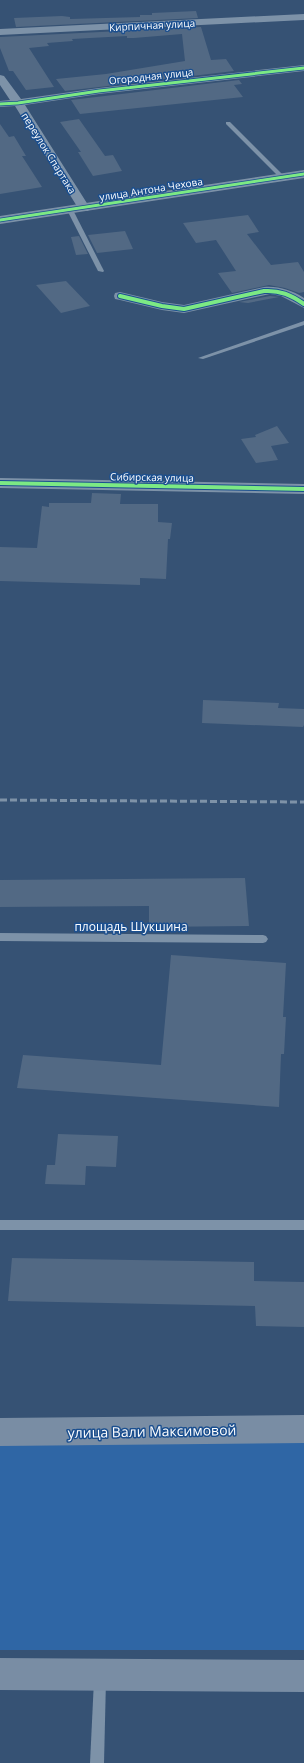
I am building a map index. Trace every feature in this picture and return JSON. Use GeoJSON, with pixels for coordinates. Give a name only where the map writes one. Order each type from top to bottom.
{"type":"FeatureCollection","features":[{"type":"Feature","properties":{"kind":"main road","name":"улица Вали Максимовой"},"geometry":{"type":"LineString","coordinates":[[0,1432],[304,1429]]}},
{"type":"Feature","properties":{"kind":"main road"},"geometry":{"type":"LineString","coordinates":[[0,1674],[304,1676]]}},
{"type":"Feature","properties":{"kind":"street","name":"Кирпичная улица"},"geometry":{"type":"LineString","coordinates":[[0,32],[304,18]]}},
{"type":"Feature","properties":{"kind":"street","name":"Огородная улица"},"geometry":{"type":"LineString","coordinates":[[0,104],[99,91],[304,68]]}},
{"type":"Feature","properties":{"kind":"street","name":"переулок Спартака"},"geometry":{"type":"LineString","coordinates":[[0,78],[18,102],[84,208]]}},
{"type":"Feature","properties":{"kind":"street","name":"улица Антона Чехова"},"geometry":{"type":"LineString","coordinates":[[0,220],[304,174]]}},
{"type":"Feature","properties":{"kind":"street"},"geometry":{"type":"LineString","coordinates":[[120,296],[162,306],[184,309],[264,291],[277,291],[287,293],[304,304]]}},
{"type":"Feature","properties":{"kind":"street","name":"Сибирская улица"},"geometry":{"type":"LineString","coordinates":[[0,483],[304,489]]}},
{"type":"Feature","properties":{"kind":"lane"},"geometry":{"type":"LineString","coordinates":[[228,123],[282,177]]}},
{"type":"Feature","properties":{"kind":"lane"},"geometry":{"type":"LineString","coordinates":[[70,210],[101,271]]}},
{"type":"Feature","properties":{"kind":"lane"},"geometry":{"type":"LineString","coordinates":[[200,358],[304,323]]}},
{"type":"Feature","properties":{"kind":"lane","name":"площадь Шукшина"},"geometry":{"type":"LineString","coordinates":[[0,937],[263,939]]}},
{"type":"Feature","properties":{"kind":"lane"},"geometry":{"type":"LineString","coordinates":[[0,1225],[304,1225]]}},
{"type":"Feature","properties":{"kind":"lane"},"geometry":{"type":"LineString","coordinates":[[97,1763],[100,1675]]}},
{"type":"Feature","properties":{"kind":"shaded area"},"geometry":{"type":"Polygon","coordinates":[[[304,1442],[304,1650],[0,1650],[0,1443],[304,1442]]]}},
{"type":"Feature","properties":{"kind":"building"},"geometry":{"type":"Polygon","coordinates":[[[196,11],[198,18],[16,27],[14,18],[62,16],[70,17],[70,19],[140,17],[140,15],[152,15],[152,13],[196,11]]]}},
{"type":"Feature","properties":{"kind":"building"},"geometry":{"type":"Polygon","coordinates":[[[201,27],[211,60],[226,59],[234,71],[65,91],[56,79],[106,74],[185,61],[182,34],[134,38],[127,38],[127,36],[72,39],[73,41],[47,43],[49,46],[29,48],[54,87],[26,90],[13,71],[9,71],[0,48],[0,37],[201,27]]]}},
{"type":"Feature","properties":{"kind":"building"},"geometry":{"type":"Polygon","coordinates":[[[239,80],[242,84],[234,85],[243,97],[80,114],[71,100],[239,80]]]}},
{"type":"Feature","properties":{"kind":"building"},"geometry":{"type":"Polygon","coordinates":[[[79,119],[105,156],[113,155],[122,171],[93,176],[78,152],[81,152],[60,122],[79,119]]]}},
{"type":"Feature","properties":{"kind":"building"},"geometry":{"type":"Polygon","coordinates":[[[0,124],[9,137],[14,136],[26,156],[22,156],[42,187],[0,194],[0,124]]]}},
{"type":"Feature","properties":{"kind":"building"},"geometry":{"type":"Polygon","coordinates":[[[248,215],[259,232],[247,234],[271,265],[298,262],[304,272],[304,292],[299,293],[285,288],[269,285],[232,293],[218,273],[236,271],[216,240],[196,243],[183,223],[248,215]]]}},
{"type":"Feature","properties":{"kind":"building"},"geometry":{"type":"Polygon","coordinates":[[[125,231],[133,249],[97,253],[88,235],[125,231]]]}},
{"type":"Feature","properties":{"kind":"building"},"geometry":{"type":"Polygon","coordinates":[[[79,236],[88,254],[76,255],[71,237],[79,236]]]}},
{"type":"Feature","properties":{"kind":"building"},"geometry":{"type":"Polygon","coordinates":[[[66,281],[90,306],[61,313],[36,285],[66,281]]]}},
{"type":"Feature","properties":{"kind":"building"},"geometry":{"type":"Polygon","coordinates":[[[270,296],[279,297],[248,303],[239,302],[270,296]]]}},
{"type":"Feature","properties":{"kind":"building"},"geometry":{"type":"Polygon","coordinates":[[[277,426],[289,443],[271,446],[278,460],[256,463],[241,439],[256,437],[255,435],[277,426]]]}},
{"type":"Feature","properties":{"kind":"building"},"geometry":{"type":"Polygon","coordinates":[[[92,493],[121,494],[120,504],[158,504],[158,522],[172,523],[170,539],[168,539],[166,579],[140,578],[140,585],[0,581],[0,547],[37,548],[42,506],[49,507],[49,503],[91,503],[92,493]]]}},
{"type":"Feature","properties":{"kind":"building"},"geometry":{"type":"Polygon","coordinates":[[[203,700],[279,703],[278,708],[304,709],[304,725],[303,727],[202,723],[203,700]]]}},
{"type":"Feature","properties":{"kind":"building"},"geometry":{"type":"Polygon","coordinates":[[[245,878],[249,926],[149,927],[149,906],[0,907],[0,880],[245,878]]]}},
{"type":"Feature","properties":{"kind":"building"},"geometry":{"type":"Polygon","coordinates":[[[171,955],[286,963],[283,1017],[286,1017],[284,1054],[281,1054],[279,1107],[17,1088],[23,1055],[161,1065],[171,955]]]}},
{"type":"Feature","properties":{"kind":"building"},"geometry":{"type":"Polygon","coordinates":[[[58,1134],[118,1136],[116,1167],[86,1166],[85,1185],[45,1184],[47,1165],[55,1165],[58,1134]]]}},
{"type":"Feature","properties":{"kind":"building"},"geometry":{"type":"Polygon","coordinates":[[[12,1258],[254,1262],[254,1281],[304,1282],[304,1327],[256,1326],[255,1306],[8,1301],[12,1258]]]}},
{"type":"Feature","properties":{"kind":"railway"},"geometry":{"type":"LineString","coordinates":[[0,800],[304,802]]}},
{"type":"Feature","properties":{"kind":"cycle path"},"geometry":{"type":"LineString","coordinates":[[0,104],[18,103],[99,91],[304,68]]}},
{"type":"Feature","properties":{"kind":"cycle path"},"geometry":{"type":"LineString","coordinates":[[0,220],[304,174]]}},
{"type":"Feature","properties":{"kind":"cycle path"},"geometry":{"type":"LineString","coordinates":[[120,296],[162,306],[184,309],[264,291],[276,291],[289,295],[304,304]]}},
{"type":"Feature","properties":{"kind":"cycle path"},"geometry":{"type":"LineString","coordinates":[[0,483],[304,489]]}}]}
